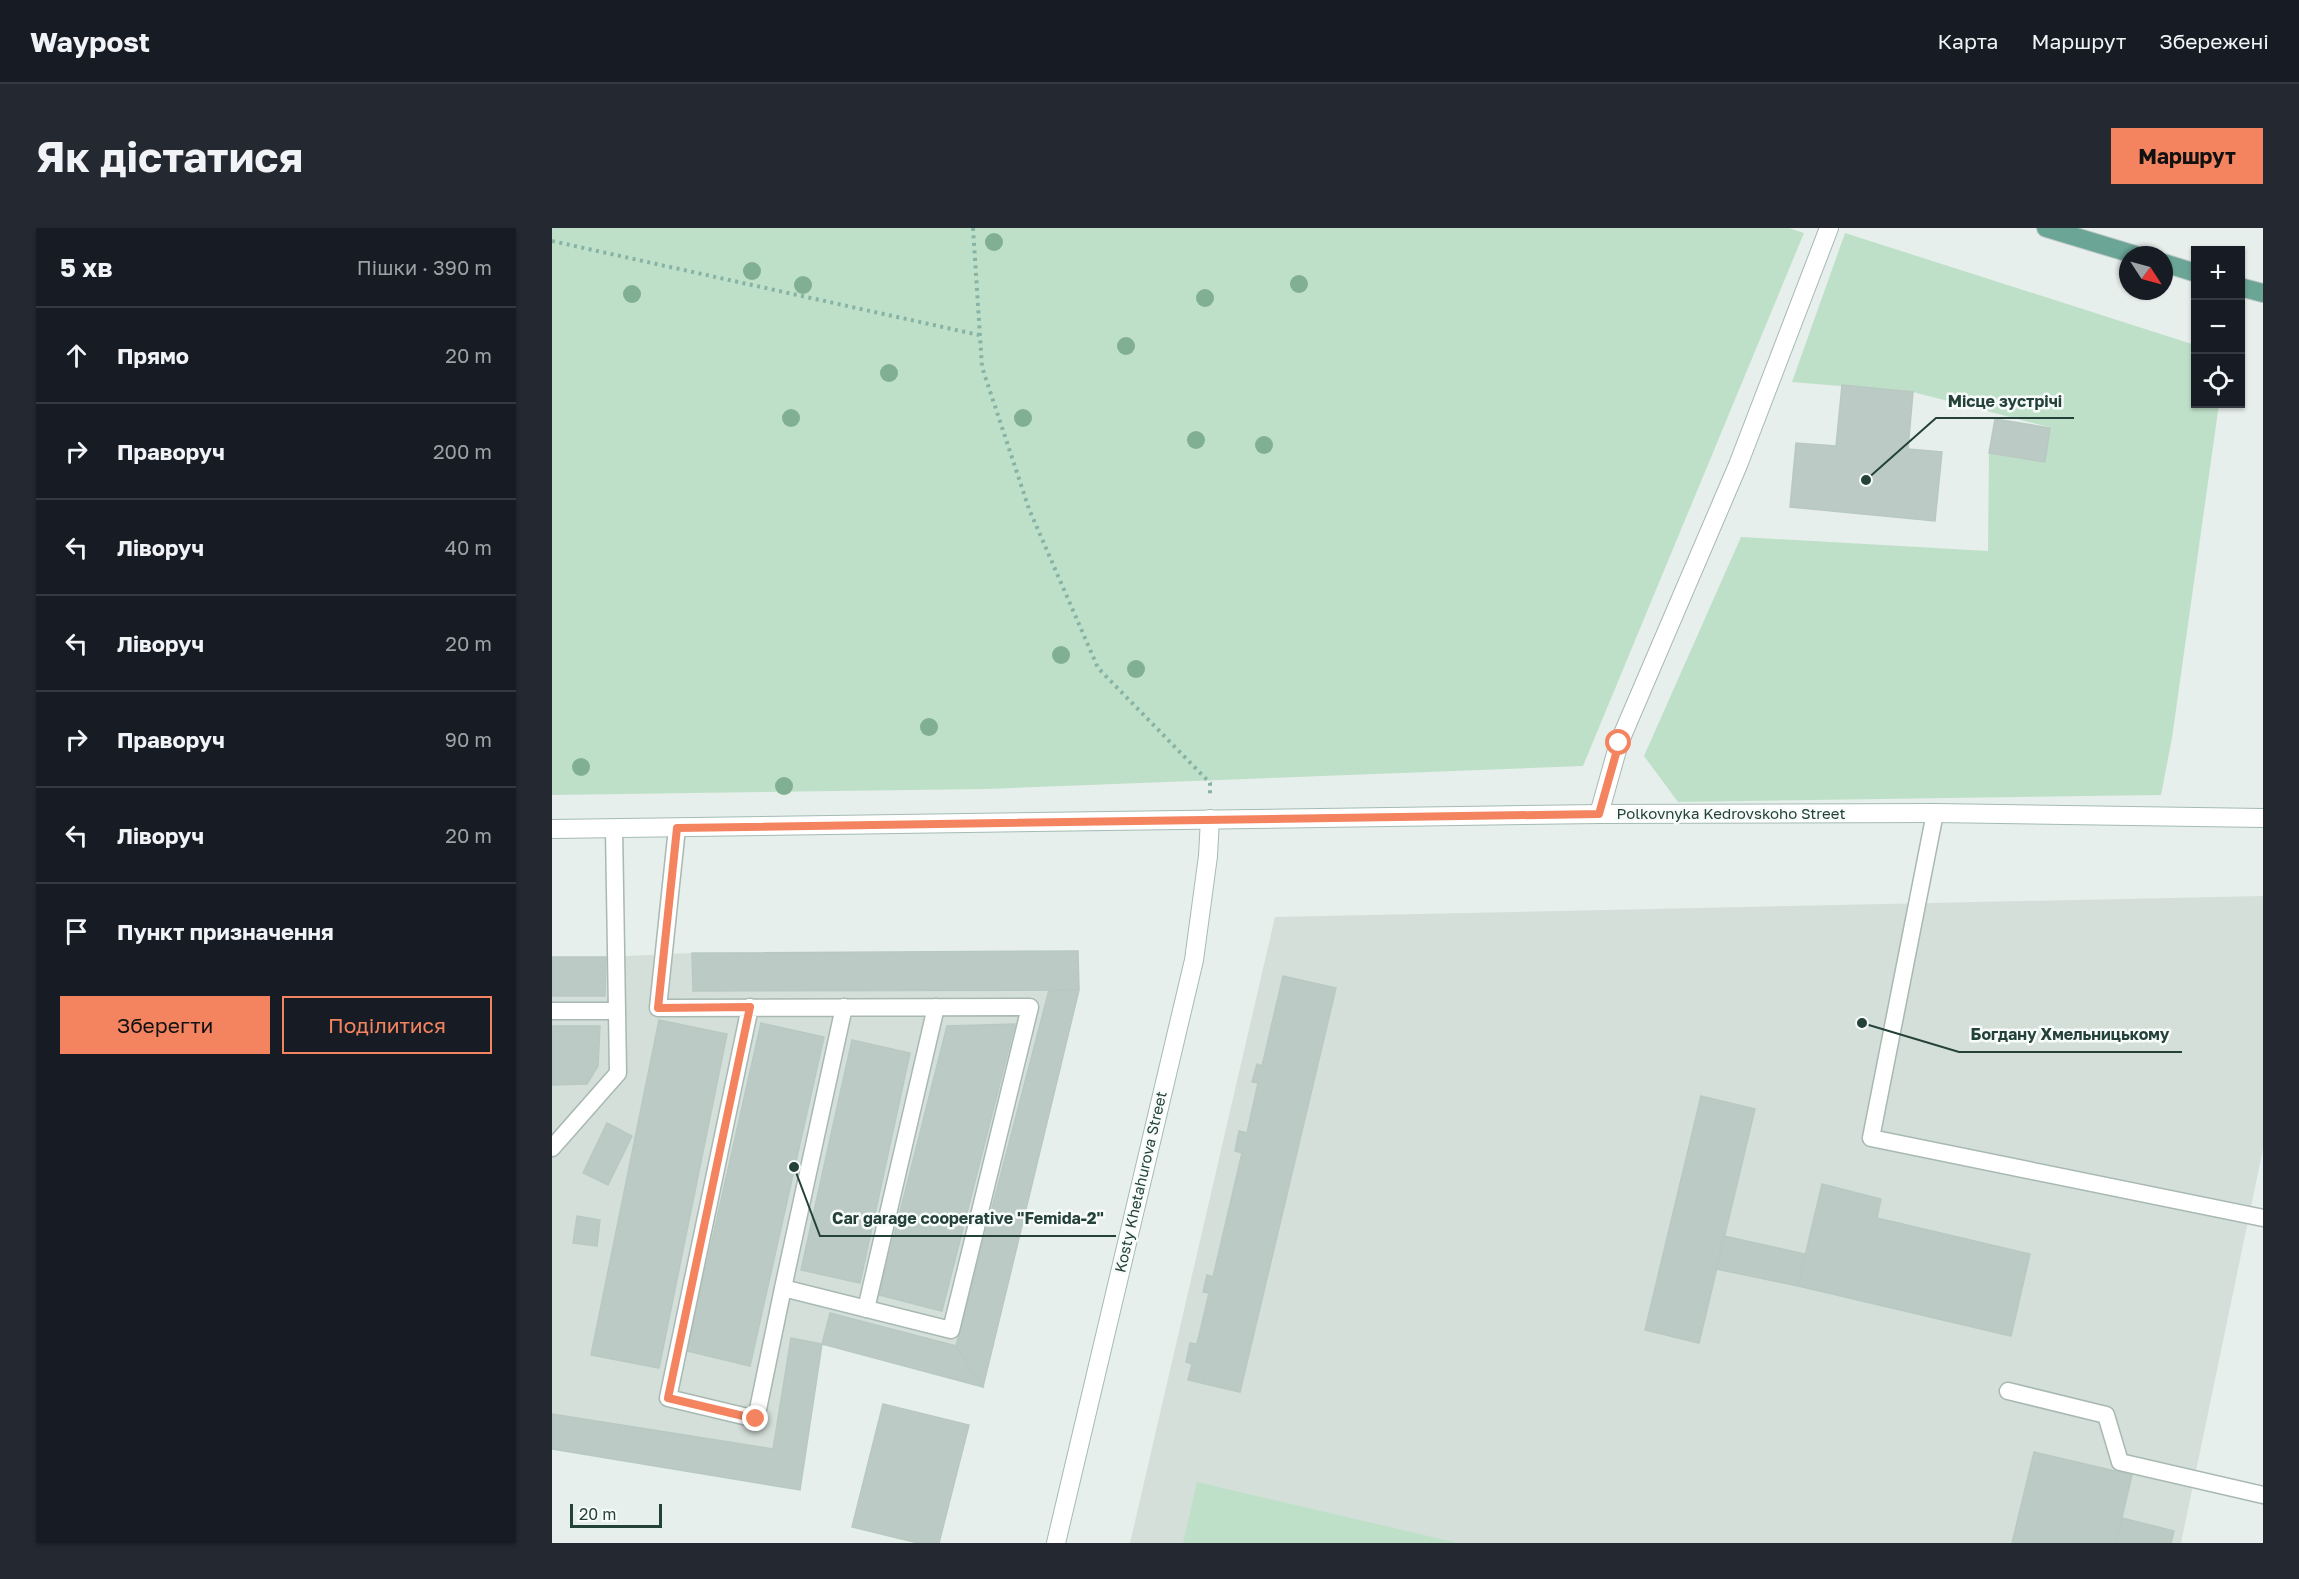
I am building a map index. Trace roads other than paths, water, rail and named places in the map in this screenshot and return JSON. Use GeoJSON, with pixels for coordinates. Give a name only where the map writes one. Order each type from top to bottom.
{"type":"FeatureCollection","features":[{"type":"Feature","properties":{"kind":"main road"},"geometry":{"type":"LineString","coordinates":[[2046,228],[2119,250]]}},
{"type":"Feature","properties":{"kind":"main road"},"geometry":{"type":"LineString","coordinates":[[2173,266],[2191,271]]}},
{"type":"Feature","properties":{"kind":"main road"},"geometry":{"type":"LineString","coordinates":[[2245,287],[2263,293]]}},
{"type":"Feature","properties":{"kind":"street"},"geometry":{"type":"LineString","coordinates":[[1599,814],[1619,743],[1738,465],[1829,228]]}},
{"type":"Feature","properties":{"kind":"street","name":"Polkovnyka Kedrovskoho Street"},"geometry":{"type":"LineString","coordinates":[[552,829],[1599,814],[1935,813],[2263,818]]}},
{"type":"Feature","properties":{"kind":"street","name":"Kosty Khetahurova Street"},"geometry":{"type":"LineString","coordinates":[[1056,1543],[1194,960],[1209,856],[1210,819]]}},
{"type":"Feature","properties":{"kind":"lane"},"geometry":{"type":"LineString","coordinates":[[1935,813],[1872,1138],[2263,1218]]}},
{"type":"Feature","properties":{"kind":"lane"},"geometry":{"type":"LineString","coordinates":[[552,1148],[618,1073],[614,828]]}},
{"type":"Feature","properties":{"kind":"lane"},"geometry":{"type":"LineString","coordinates":[[677,828],[658,1008],[1030,1007],[951,1330],[783,1288]]}},
{"type":"Feature","properties":{"kind":"lane"},"geometry":{"type":"LineString","coordinates":[[750,1007],[668,1398],[756,1419],[844,1007]]}},
{"type":"Feature","properties":{"kind":"lane"},"geometry":{"type":"LineString","coordinates":[[866,1309],[936,1007]]}},
{"type":"Feature","properties":{"kind":"lane"},"geometry":{"type":"LineString","coordinates":[[552,1011],[617,1011]]}},
{"type":"Feature","properties":{"kind":"lane"},"geometry":{"type":"LineString","coordinates":[[2008,1391],[2106,1415],[2120,1462],[2263,1495]]}},
{"type":"Feature","properties":{"kind":"place","name":"Місце зустрічі"},"geometry":{"type":"Point","coordinates":[1866,480]}},
{"type":"Feature","properties":{"kind":"place","name":"Богдану Хмельницькому"},"geometry":{"type":"Point","coordinates":[1862,1023]}},
{"type":"Feature","properties":{"kind":"place","name":"Car garage cooperative \"Femida-2\""},"geometry":{"type":"Point","coordinates":[794,1167]}}]}
